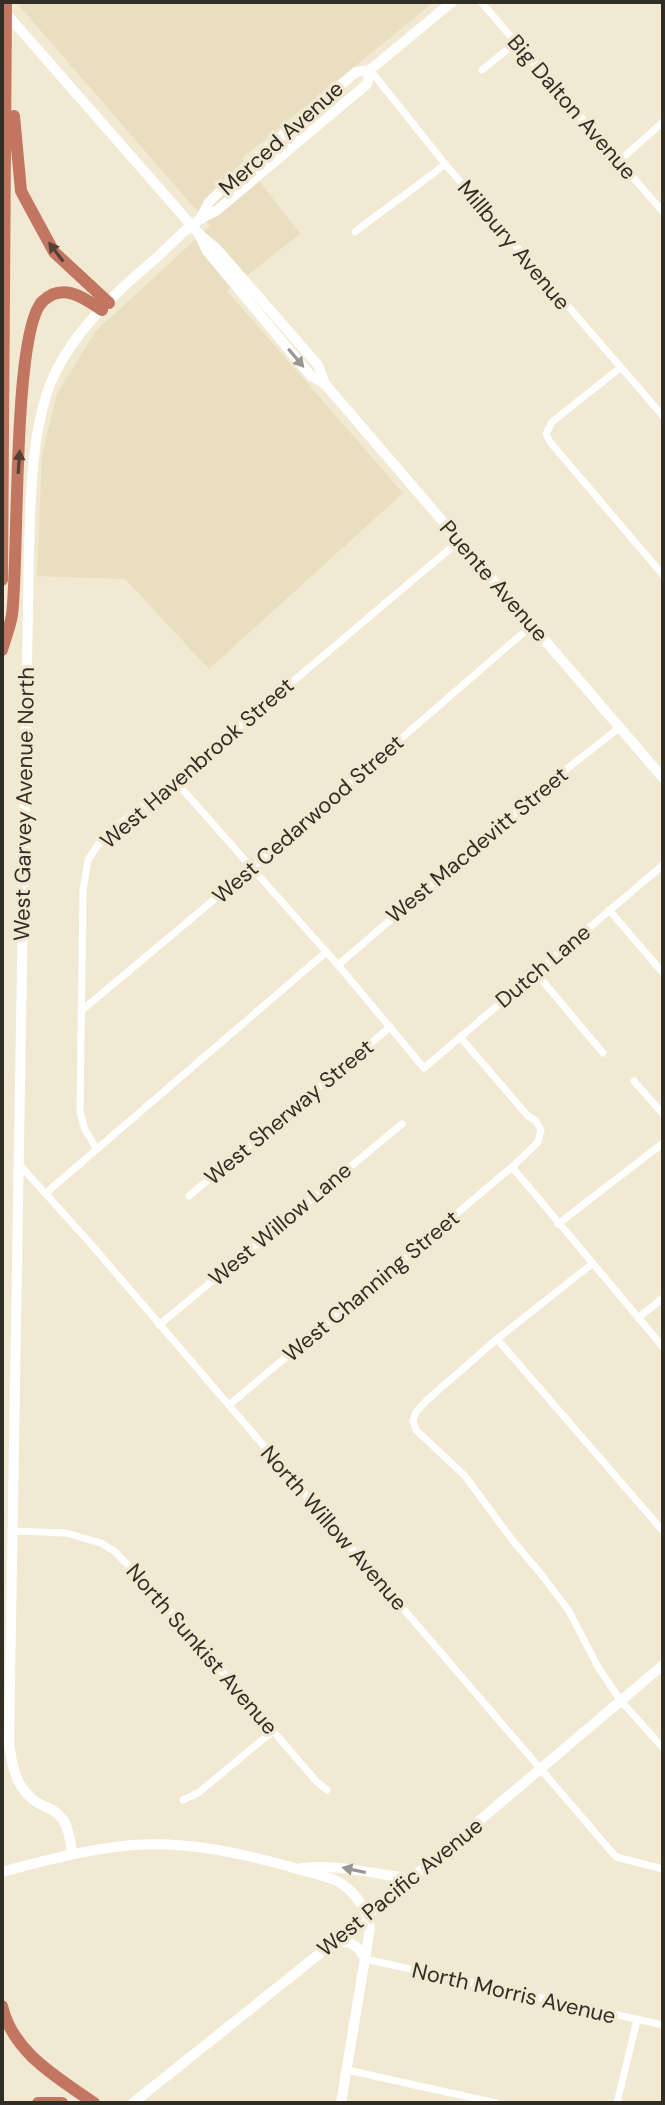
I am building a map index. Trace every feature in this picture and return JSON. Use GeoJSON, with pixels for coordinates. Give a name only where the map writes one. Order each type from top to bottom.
{"type":"FeatureCollection","features":[{"type":"Feature","properties":{"kind":"highway"},"geometry":{"type":"LineString","coordinates":[[2,580],[6,2]]}},
{"type":"Feature","properties":{"kind":"highway"},"geometry":{"type":"LineString","coordinates":[[7,29],[21,191],[54,252],[106,306]]}},
{"type":"Feature","properties":{"kind":"highway"},"geometry":{"type":"LineString","coordinates":[[2,650],[12,616],[14,526],[26,347],[34,315],[40,303],[60,292],[70,292],[106,306]]}},
{"type":"Feature","properties":{"kind":"highway"},"geometry":{"type":"LineString","coordinates":[[2,2006],[6,2023],[29,2054],[94,2103]]}},
{"type":"Feature","properties":{"kind":"highway"},"geometry":{"type":"LineString","coordinates":[[38,2103],[62,2103]]}},
{"type":"Feature","properties":{"kind":"street","name":"Merced Avenue"},"geometry":{"type":"LineString","coordinates":[[106,306],[131,279],[201,217],[209,202],[277,139],[356,72],[370,70],[452,2]]}},
{"type":"Feature","properties":{"kind":"street","name":"Big Dalton Avenue"},"geometry":{"type":"LineString","coordinates":[[481,2],[663,212]]}},
{"type":"Feature","properties":{"kind":"street","name":"Puente Avenue"},"geometry":{"type":"LineString","coordinates":[[2,8],[199,234],[207,251],[311,376],[325,384],[663,778]]}},
{"type":"Feature","properties":{"kind":"street"},"geometry":{"type":"LineString","coordinates":[[482,70],[517,42]]}},
{"type":"Feature","properties":{"kind":"street","name":"Millbury Avenue"},"geometry":{"type":"LineString","coordinates":[[370,70],[445,164],[663,416]]}},
{"type":"Feature","properties":{"kind":"street"},"geometry":{"type":"LineString","coordinates":[[619,161],[663,122]]}},
{"type":"Feature","properties":{"kind":"street"},"geometry":{"type":"LineString","coordinates":[[355,232],[396,198],[418,186],[445,164]]}},
{"type":"Feature","properties":{"kind":"street","name":"West Garvey Avenue North"},"geometry":{"type":"LineString","coordinates":[[72,1853],[66,1821],[61,1814],[32,1798],[21,1786],[13,1767],[9,1743],[29,546],[33,461],[47,390],[64,356],[106,306]]}},
{"type":"Feature","properties":{"kind":"street"},"geometry":{"type":"LineString","coordinates":[[620,368],[552,422],[546,434],[663,575]]}},
{"type":"Feature","properties":{"kind":"street","name":"West Havenbrook Street"},"geometry":{"type":"LineString","coordinates":[[97,1149],[85,1130],[80,1112],[83,891],[88,860],[117,826],[175,781],[459,541]]}},
{"type":"Feature","properties":{"kind":"street","name":"West Cedarwood Street"},"geometry":{"type":"LineString","coordinates":[[81,1011],[253,867],[532,625]]}},
{"type":"Feature","properties":{"kind":"street","name":"West Macdevitt Street"},"geometry":{"type":"LineString","coordinates":[[338,965],[564,771],[619,728]]}},
{"type":"Feature","properties":{"kind":"street"},"geometry":{"type":"LineString","coordinates":[[175,781],[390,1027]]}},
{"type":"Feature","properties":{"kind":"street","name":"Dutch Lane"},"geometry":{"type":"LineString","coordinates":[[390,1027],[424,1068],[663,865]]}},
{"type":"Feature","properties":{"kind":"street"},"geometry":{"type":"LineString","coordinates":[[609,910],[663,973]]}},
{"type":"Feature","properties":{"kind":"street"},"geometry":{"type":"LineString","coordinates":[[47,1192],[325,953]]}},
{"type":"Feature","properties":{"kind":"street"},"geometry":{"type":"LineString","coordinates":[[536,973],[603,1053]]}},
{"type":"Feature","properties":{"kind":"street","name":"West Sherway Street"},"geometry":{"type":"LineString","coordinates":[[189,1196],[390,1027]]}},
{"type":"Feature","properties":{"kind":"street","name":"West Channing Street"},"geometry":{"type":"LineString","coordinates":[[229,1405],[538,1142],[541,1130],[536,1121],[527,1115],[460,1037]]}},
{"type":"Feature","properties":{"kind":"street"},"geometry":{"type":"LineString","coordinates":[[634,1081],[663,1114]]}},
{"type":"Feature","properties":{"kind":"street","name":"West Willow Lane"},"geometry":{"type":"LineString","coordinates":[[159,1325],[402,1124]]}},
{"type":"Feature","properties":{"kind":"street"},"geometry":{"type":"LineString","coordinates":[[558,1224],[663,1143]]}},
{"type":"Feature","properties":{"kind":"street","name":"North Willow Avenue"},"geometry":{"type":"LineString","coordinates":[[18,1163],[47,1192],[616,1857],[663,1869]]}},
{"type":"Feature","properties":{"kind":"street"},"geometry":{"type":"LineString","coordinates":[[512,1167],[663,1347]]}},
{"type":"Feature","properties":{"kind":"street"},"geometry":{"type":"LineString","coordinates":[[592,1264],[497,1339],[427,1400],[416,1412],[413,1421],[416,1430],[465,1476],[569,1611],[598,1667],[621,1701],[663,1748]]}},
{"type":"Feature","properties":{"kind":"street"},"geometry":{"type":"LineString","coordinates":[[638,1318],[663,1298]]}},
{"type":"Feature","properties":{"kind":"street"},"geometry":{"type":"LineString","coordinates":[[497,1339],[663,1531]]}},
{"type":"Feature","properties":{"kind":"street","name":"North Sunkist Avenue"},"geometry":{"type":"LineString","coordinates":[[13,1531],[66,1533],[101,1543],[114,1551],[148,1585],[327,1790]]}},
{"type":"Feature","properties":{"kind":"street","name":"West Pacific Avenue"},"geometry":{"type":"LineString","coordinates":[[133,2103],[412,1879],[663,1665]]}},
{"type":"Feature","properties":{"kind":"street"},"geometry":{"type":"LineString","coordinates":[[183,1800],[198,1793],[273,1731]]}},
{"type":"Feature","properties":{"kind":"street"},"geometry":{"type":"LineString","coordinates":[[2,1872],[72,1853],[135,1845],[178,1845],[220,1850],[343,1884],[368,1915],[370,1928],[341,2103]]}},
{"type":"Feature","properties":{"kind":"street"},"geometry":{"type":"LineString","coordinates":[[296,1869],[333,1866],[412,1879]]}},
{"type":"Feature","properties":{"kind":"street"},"geometry":{"type":"LineString","coordinates":[[335,1941],[355,1945],[365,1959]]}},
{"type":"Feature","properties":{"kind":"street","name":"North Morris Avenue"},"geometry":{"type":"LineString","coordinates":[[365,1959],[663,2025]]}},
{"type":"Feature","properties":{"kind":"street"},"geometry":{"type":"LineString","coordinates":[[617,2103],[637,2020]]}},
{"type":"Feature","properties":{"kind":"street"},"geometry":{"type":"LineString","coordinates":[[347,2070],[496,2103]]}},
{"type":"Feature","properties":{"kind":"shaded area"},"geometry":{"type":"Polygon","coordinates":[[[16,2],[434,2],[242,158],[300,234],[227,291],[403,493],[209,669],[125,579],[37,576],[42,455],[57,394],[95,332],[210,226],[16,2]]]}}]}
